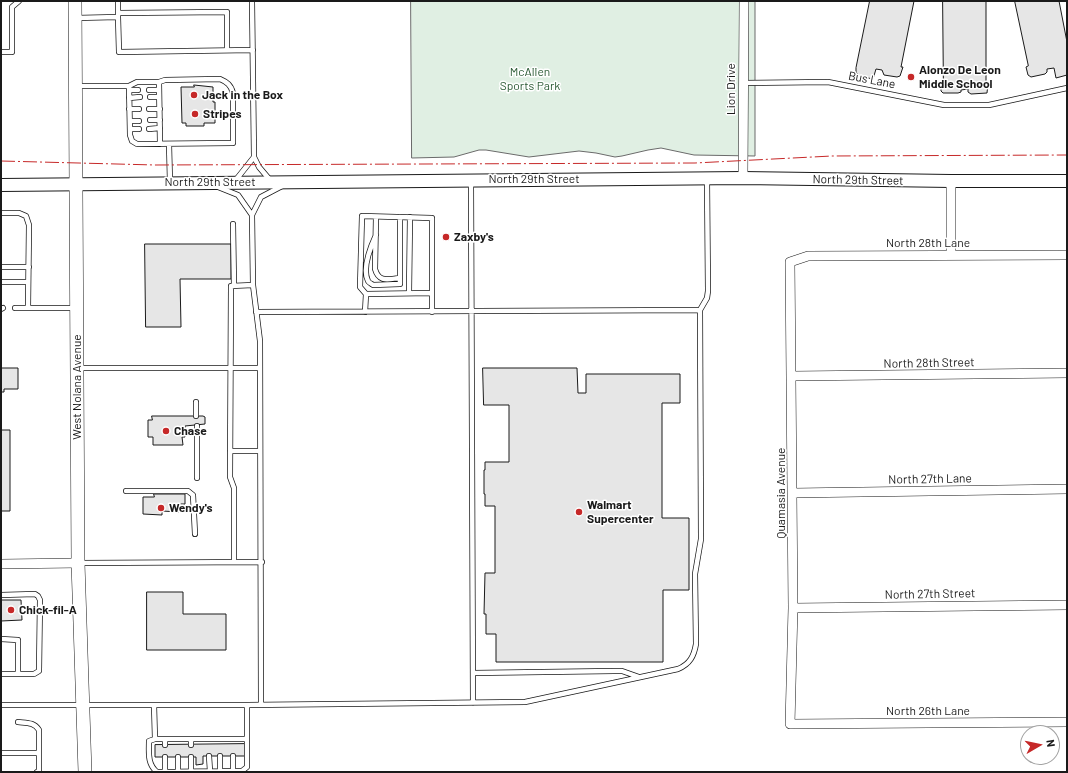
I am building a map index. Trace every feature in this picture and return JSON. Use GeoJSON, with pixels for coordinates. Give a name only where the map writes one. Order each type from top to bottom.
{"type":"FeatureCollection","features":[{"type":"Feature","properties":{"kind":"main road","name":"West Nolana Avenue"},"geometry":{"type":"LineString","coordinates":[[75,1],[78,563],[85,772]]}},
{"type":"Feature","properties":{"kind":"street","name":"Lion Drive"},"geometry":{"type":"LineString","coordinates":[[743,178],[744,1]]}},
{"type":"Feature","properties":{"kind":"street","name":"North 29th Street"},"geometry":{"type":"LineString","coordinates":[[1,185],[170,182],[707,178],[1067,181]]}},
{"type":"Feature","properties":{"kind":"street"},"geometry":{"type":"LineString","coordinates":[[951,181],[952,255]]}},
{"type":"Feature","properties":{"kind":"street","name":"North 28th Lane"},"geometry":{"type":"LineString","coordinates":[[790,262],[808,256],[1067,255]]}},
{"type":"Feature","properties":{"kind":"street","name":"Quamasia Avenue"},"geometry":{"type":"LineString","coordinates":[[790,262],[793,493],[793,608],[790,724]]}},
{"type":"Feature","properties":{"kind":"street","name":"North 28th Street"},"geometry":{"type":"LineString","coordinates":[[792,376],[1067,373]]}},
{"type":"Feature","properties":{"kind":"street","name":"North 27th Lane"},"geometry":{"type":"LineString","coordinates":[[793,493],[1067,489]]}},
{"type":"Feature","properties":{"kind":"street"},"geometry":{"type":"LineString","coordinates":[[1,564],[78,563]]}},
{"type":"Feature","properties":{"kind":"street","name":"North 27th Street"},"geometry":{"type":"LineString","coordinates":[[793,608],[1067,605]]}},
{"type":"Feature","properties":{"kind":"street","name":"North 26th Lane"},"geometry":{"type":"LineString","coordinates":[[790,724],[1067,722]]}},
{"type":"Feature","properties":{"kind":"lane"},"geometry":{"type":"LineString","coordinates":[[1,52],[12,52],[12,7],[19,1]]}},
{"type":"Feature","properties":{"kind":"lane"},"geometry":{"type":"LineString","coordinates":[[118,1],[119,52],[253,50]]}},
{"type":"Feature","properties":{"kind":"lane"},"geometry":{"type":"LineString","coordinates":[[252,1],[254,157],[272,182]]}},
{"type":"Feature","properties":{"kind":"lane"},"geometry":{"type":"LineString","coordinates":[[75,18],[118,15],[226,12],[227,50]]}},
{"type":"Feature","properties":{"kind":"lane"},"geometry":{"type":"LineString","coordinates":[[220,79],[227,82],[232,88],[233,93],[233,143],[137,144],[132,141],[130,129],[129,88],[137,82],[159,82],[165,80],[220,79]]}},
{"type":"Feature","properties":{"kind":"lane"},"geometry":{"type":"LineString","coordinates":[[159,82],[160,144]]}},
{"type":"Feature","properties":{"kind":"lane","name":"Bus Lane"},"geometry":{"type":"LineString","coordinates":[[744,83],[828,82],[944,105],[989,105],[1067,88]]}},
{"type":"Feature","properties":{"kind":"lane"},"geometry":{"type":"LineString","coordinates":[[75,86],[129,88],[138,90]]}},
{"type":"Feature","properties":{"kind":"lane"},"geometry":{"type":"LineString","coordinates":[[149,90],[159,90]]}},
{"type":"Feature","properties":{"kind":"lane"},"geometry":{"type":"LineString","coordinates":[[150,97],[160,97]]}},
{"type":"Feature","properties":{"kind":"lane"},"geometry":{"type":"LineString","coordinates":[[129,98],[140,98]]}},
{"type":"Feature","properties":{"kind":"lane"},"geometry":{"type":"LineString","coordinates":[[130,110],[139,109]]}},
{"type":"Feature","properties":{"kind":"lane"},"geometry":{"type":"LineString","coordinates":[[149,109],[160,109]]}},
{"type":"Feature","properties":{"kind":"lane"},"geometry":{"type":"LineString","coordinates":[[150,120],[160,120]]}},
{"type":"Feature","properties":{"kind":"lane"},"geometry":{"type":"LineString","coordinates":[[130,121],[139,121]]}},
{"type":"Feature","properties":{"kind":"lane"},"geometry":{"type":"LineString","coordinates":[[149,128],[160,128]]}},
{"type":"Feature","properties":{"kind":"lane"},"geometry":{"type":"LineString","coordinates":[[130,129],[139,129]]}},
{"type":"Feature","properties":{"kind":"lane"},"geometry":{"type":"LineString","coordinates":[[169,144],[170,182]]}},
{"type":"Feature","properties":{"kind":"lane"},"geometry":{"type":"LineString","coordinates":[[234,182],[254,157]]}},
{"type":"Feature","properties":{"kind":"lane"},"geometry":{"type":"LineString","coordinates":[[1,705],[247,705],[531,701],[678,669],[685,666],[695,652],[695,574],[701,539],[700,310],[707,298],[708,291],[707,178]]}},
{"type":"Feature","properties":{"kind":"lane"},"geometry":{"type":"LineString","coordinates":[[471,180],[474,703]]}},
{"type":"Feature","properties":{"kind":"lane"},"geometry":{"type":"LineString","coordinates":[[205,182],[238,195],[252,215]]}},
{"type":"Feature","properties":{"kind":"lane"},"geometry":{"type":"LineString","coordinates":[[261,704],[262,562],[260,341],[253,285],[252,215],[261,197],[292,182]]}},
{"type":"Feature","properties":{"kind":"lane"},"geometry":{"type":"LineString","coordinates":[[1,213],[19,213],[26,216],[29,225],[28,308]]}},
{"type":"Feature","properties":{"kind":"lane"},"geometry":{"type":"LineString","coordinates":[[365,312],[366,294],[360,287],[362,216],[432,218],[432,312]]}},
{"type":"Feature","properties":{"kind":"lane"},"geometry":{"type":"LineString","coordinates":[[376,216],[375,269],[377,276],[382,279],[400,278]]}},
{"type":"Feature","properties":{"kind":"lane"},"geometry":{"type":"LineString","coordinates":[[376,235],[368,254],[368,281],[373,285],[400,284],[400,217]]}},
{"type":"Feature","properties":{"kind":"lane"},"geometry":{"type":"LineString","coordinates":[[409,293],[410,217]]}},
{"type":"Feature","properties":{"kind":"lane"},"geometry":{"type":"LineString","coordinates":[[233,224],[234,286]]}},
{"type":"Feature","properties":{"kind":"lane"},"geometry":{"type":"LineString","coordinates":[[1,267],[29,266]]}},
{"type":"Feature","properties":{"kind":"lane"},"geometry":{"type":"LineString","coordinates":[[1,282],[28,282]]}},
{"type":"Feature","properties":{"kind":"lane"},"geometry":{"type":"LineString","coordinates":[[234,562],[234,488],[230,477],[231,286],[253,285]]}},
{"type":"Feature","properties":{"kind":"lane"},"geometry":{"type":"LineString","coordinates":[[366,294],[432,293]]}},
{"type":"Feature","properties":{"kind":"lane"},"geometry":{"type":"LineString","coordinates":[[15,308],[76,308]]}},
{"type":"Feature","properties":{"kind":"lane"},"geometry":{"type":"LineString","coordinates":[[256,312],[700,310]]}},
{"type":"Feature","properties":{"kind":"lane"},"geometry":{"type":"LineString","coordinates":[[77,368],[260,368]]}},
{"type":"Feature","properties":{"kind":"lane"},"geometry":{"type":"LineString","coordinates":[[196,402],[196,416]]}},
{"type":"Feature","properties":{"kind":"lane"},"geometry":{"type":"LineString","coordinates":[[197,426],[197,478]]}},
{"type":"Feature","properties":{"kind":"lane"},"geometry":{"type":"LineString","coordinates":[[230,451],[260,451]]}},
{"type":"Feature","properties":{"kind":"lane"},"geometry":{"type":"LineString","coordinates":[[126,491],[192,492],[195,534]]}},
{"type":"Feature","properties":{"kind":"lane"},"geometry":{"type":"LineString","coordinates":[[78,563],[262,562]]}},
{"type":"Feature","properties":{"kind":"lane"},"geometry":{"type":"LineString","coordinates":[[1,595],[35,594],[40,600],[39,671],[34,674],[1,674]]}},
{"type":"Feature","properties":{"kind":"lane"},"geometry":{"type":"LineString","coordinates":[[1,640],[18,640],[18,674]]}},
{"type":"Feature","properties":{"kind":"lane"},"geometry":{"type":"LineString","coordinates":[[474,673],[614,671],[641,677]]}},
{"type":"Feature","properties":{"kind":"lane"},"geometry":{"type":"LineString","coordinates":[[154,705],[155,739]]}},
{"type":"Feature","properties":{"kind":"lane"},"geometry":{"type":"LineString","coordinates":[[247,705],[247,739],[247,767],[242,770],[157,772],[149,760],[149,741],[155,739],[247,739]]}},
{"type":"Feature","properties":{"kind":"lane"},"geometry":{"type":"LineString","coordinates":[[18,722],[29,723],[36,726],[39,730],[39,771],[37,772]]}},
{"type":"Feature","properties":{"kind":"lane"},"geometry":{"type":"LineString","coordinates":[[165,739],[165,745]]}},
{"type":"Feature","properties":{"kind":"lane"},"geometry":{"type":"LineString","coordinates":[[178,739],[178,745]]}},
{"type":"Feature","properties":{"kind":"lane"},"geometry":{"type":"LineString","coordinates":[[191,739],[191,745]]}},
{"type":"Feature","properties":{"kind":"lane"},"geometry":{"type":"LineString","coordinates":[[209,739],[209,745]]}},
{"type":"Feature","properties":{"kind":"lane"},"geometry":{"type":"LineString","coordinates":[[220,739],[220,745]]}},
{"type":"Feature","properties":{"kind":"lane"},"geometry":{"type":"LineString","coordinates":[[233,739],[233,744]]}},
{"type":"Feature","properties":{"kind":"lane"},"geometry":{"type":"LineString","coordinates":[[1,753],[39,753]]}},
{"type":"Feature","properties":{"kind":"lane"},"geometry":{"type":"LineString","coordinates":[[209,756],[210,771]]}},
{"type":"Feature","properties":{"kind":"lane"},"geometry":{"type":"LineString","coordinates":[[220,756],[220,771]]}},
{"type":"Feature","properties":{"kind":"lane"},"geometry":{"type":"LineString","coordinates":[[233,771],[234,756]]}},
{"type":"Feature","properties":{"kind":"lane"},"geometry":{"type":"LineString","coordinates":[[165,757],[165,772]]}},
{"type":"Feature","properties":{"kind":"lane"},"geometry":{"type":"LineString","coordinates":[[178,757],[178,771]]}},
{"type":"Feature","properties":{"kind":"lane"},"geometry":{"type":"LineString","coordinates":[[191,757],[191,771]]}},
{"type":"Feature","properties":{"kind":"green space","name":"McAllen Sports Park"},"geometry":{"type":"Polygon","coordinates":[[[411,1],[755,1],[755,156],[694,155],[661,148],[615,157],[579,151],[529,157],[479,150],[454,157],[412,158],[411,1]]]}},
{"type":"Feature","properties":{"kind":"building"},"geometry":{"type":"Polygon","coordinates":[[[870,1],[914,1],[901,67],[903,67],[900,76],[884,75],[882,70],[876,69],[873,79],[859,76],[856,72],[870,1]]]}},
{"type":"Feature","properties":{"kind":"building"},"geometry":{"type":"Polygon","coordinates":[[[943,1],[986,1],[987,93],[971,94],[968,92],[968,89],[961,90],[961,92],[958,93],[943,93],[941,91],[941,83],[943,83],[943,1]]]}},
{"type":"Feature","properties":{"kind":"building"},"geometry":{"type":"Polygon","coordinates":[[[1015,1],[1059,1],[1067,42],[1067,75],[1056,78],[1054,68],[1047,69],[1045,74],[1031,77],[1028,75],[1026,67],[1028,66],[1015,1]]]}},
{"type":"Feature","properties":{"kind":"building"},"geometry":{"type":"Polygon","coordinates":[[[194,85],[213,87],[215,123],[204,123],[204,126],[186,126],[186,123],[182,123],[181,87],[194,87],[194,85]]]}},
{"type":"Feature","properties":{"kind":"building"},"geometry":{"type":"Polygon","coordinates":[[[145,244],[231,244],[231,279],[180,279],[181,327],[146,327],[145,244]]]}},
{"type":"Feature","properties":{"kind":"building"},"geometry":{"type":"Polygon","coordinates":[[[1,368],[18,368],[18,389],[4,389],[4,392],[1,392],[1,368]]]}},
{"type":"Feature","properties":{"kind":"building","name":"Walmart Supercenter"},"geometry":{"type":"Polygon","coordinates":[[[483,368],[577,368],[578,393],[586,393],[586,374],[680,374],[680,403],[662,403],[662,518],[689,518],[689,590],[663,590],[663,662],[496,662],[496,634],[486,634],[486,614],[484,614],[485,573],[495,573],[495,506],[485,506],[484,470],[485,462],[509,462],[509,405],[484,405],[483,368]]]}},
{"type":"Feature","properties":{"kind":"building","name":"Chase"},"geometry":{"type":"Polygon","coordinates":[[[152,416],[203,416],[205,417],[205,424],[185,426],[185,437],[182,437],[183,445],[153,445],[153,437],[148,437],[148,420],[152,420],[152,416]]]}},
{"type":"Feature","properties":{"kind":"building"},"geometry":{"type":"Polygon","coordinates":[[[1,430],[10,430],[10,511],[1,511],[1,430]]]}},
{"type":"Feature","properties":{"kind":"building","name":"Wendy's"},"geometry":{"type":"Polygon","coordinates":[[[154,494],[185,494],[185,504],[179,504],[179,512],[162,511],[162,515],[143,514],[143,497],[154,497],[154,494]]]}},
{"type":"Feature","properties":{"kind":"building"},"geometry":{"type":"Polygon","coordinates":[[[147,592],[183,592],[183,614],[226,614],[226,650],[147,650],[147,592]]]}},
{"type":"Feature","properties":{"kind":"building","name":"Chick-fil-A"},"geometry":{"type":"Polygon","coordinates":[[[1,600],[21,600],[22,620],[1,621],[1,600]]]}},
{"type":"Feature","properties":{"kind":"building"},"geometry":{"type":"Polygon","coordinates":[[[245,744],[245,756],[203,756],[203,764],[196,765],[196,757],[155,757],[155,745],[245,744]]]}},
{"type":"Feature","properties":{"kind":"power"},"geometry":{"type":"LineString","coordinates":[[1,161],[155,165],[695,163],[832,156],[1067,155]]}},
{"type":"Feature","properties":{"kind":"place","name":"Alonzo De Leon Middle School"},"geometry":{"type":"Point","coordinates":[911,77]}},
{"type":"Feature","properties":{"kind":"place","name":"Jack in the Box"},"geometry":{"type":"Point","coordinates":[194,95]}},
{"type":"Feature","properties":{"kind":"place","name":"Stripes"},"geometry":{"type":"Point","coordinates":[195,114]}},
{"type":"Feature","properties":{"kind":"place","name":"Zaxby's"},"geometry":{"type":"Point","coordinates":[446,237]}},
{"type":"Feature","properties":{"kind":"place","name":"Chase"},"geometry":{"type":"Point","coordinates":[166,431]}},
{"type":"Feature","properties":{"kind":"place","name":"Wendy's"},"geometry":{"type":"Point","coordinates":[161,508]}},
{"type":"Feature","properties":{"kind":"place","name":"Walmart Supercenter"},"geometry":{"type":"Point","coordinates":[579,512]}},
{"type":"Feature","properties":{"kind":"place","name":"Chick-fil-A"},"geometry":{"type":"Point","coordinates":[11,610]}}]}
